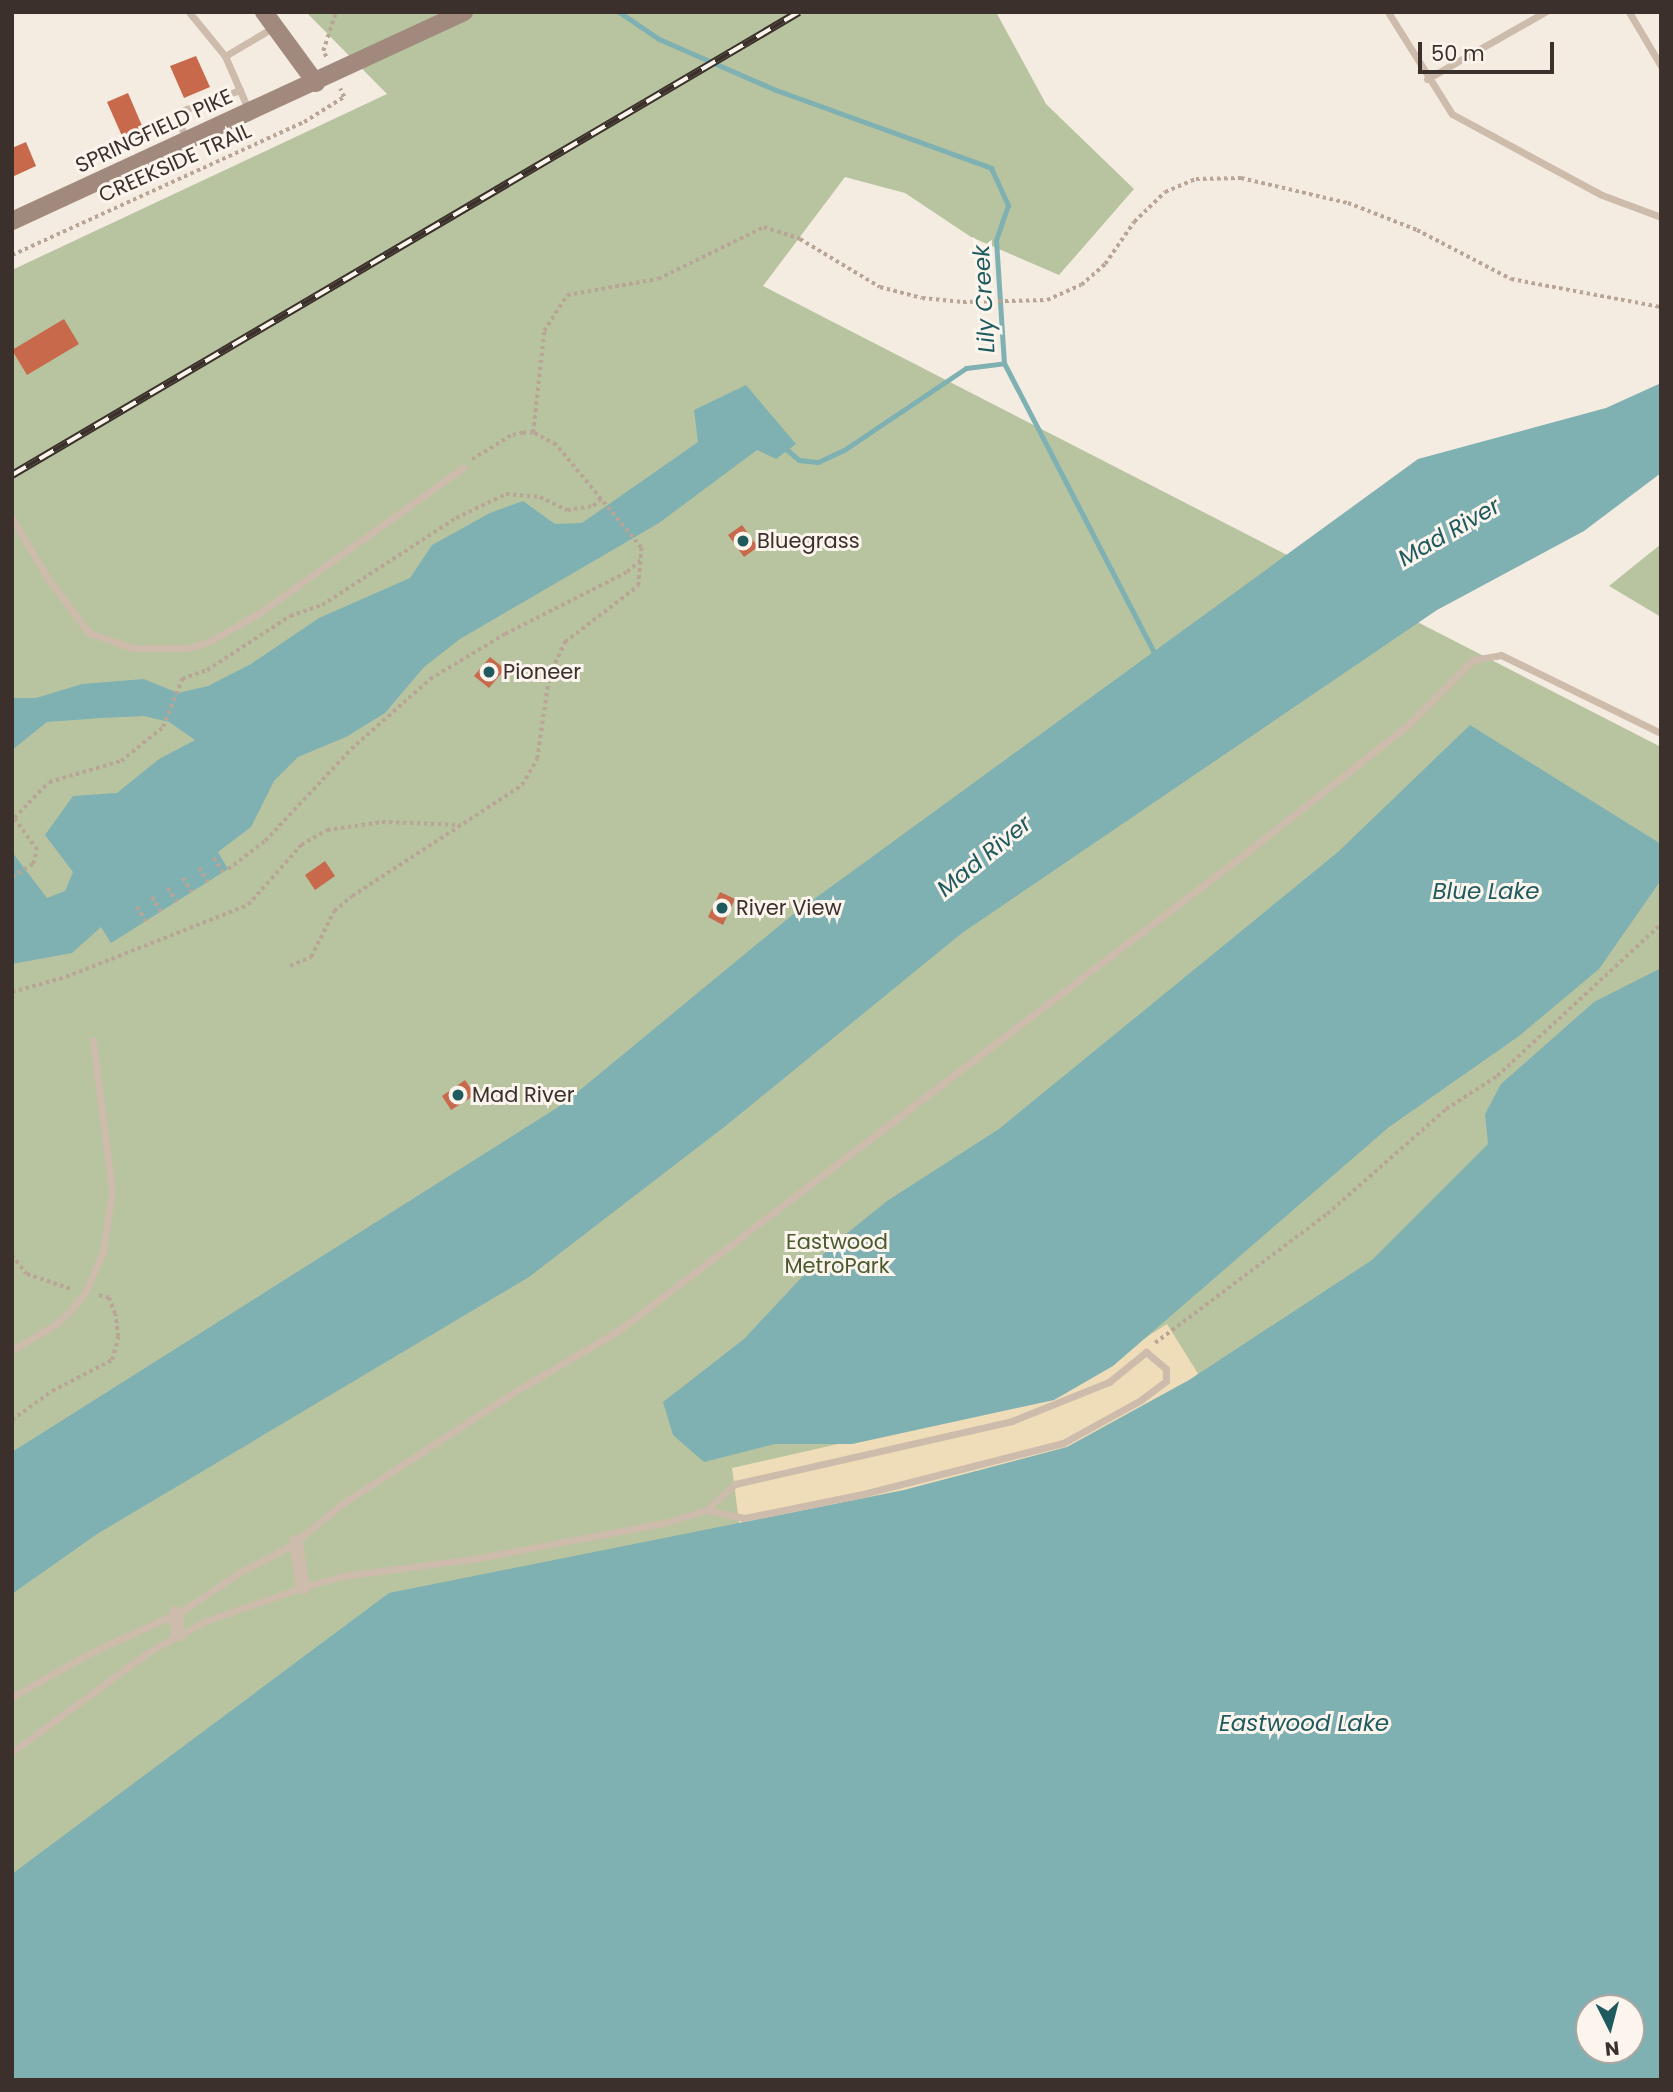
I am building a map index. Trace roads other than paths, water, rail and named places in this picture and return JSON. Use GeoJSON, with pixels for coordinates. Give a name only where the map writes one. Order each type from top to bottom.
{"type":"FeatureCollection","features":[{"type":"Feature","properties":{"kind":"main road"},"geometry":{"type":"LineString","coordinates":[[264,12],[316,83]]}},
{"type":"Feature","properties":{"kind":"main road","name":"SPRINGFIELD PIKE"},"geometry":{"type":"LineString","coordinates":[[12,222],[464,12]]}},
{"type":"Feature","properties":{"kind":"street"},"geometry":{"type":"LineString","coordinates":[[296,1542],[303,1587]]}},
{"type":"Feature","properties":{"kind":"street"},"geometry":{"type":"LineString","coordinates":[[176,1613],[178,1635]]}},
{"type":"Feature","properties":{"kind":"lane"},"geometry":{"type":"LineString","coordinates":[[189,12],[225,55],[250,113]]}},
{"type":"Feature","properties":{"kind":"lane"},"geometry":{"type":"LineString","coordinates":[[1388,12],[1427,79],[1452,114],[1602,195],[1661,217]]}},
{"type":"Feature","properties":{"kind":"lane"},"geometry":{"type":"LineString","coordinates":[[1427,79],[1545,12]]}},
{"type":"Feature","properties":{"kind":"lane"},"geometry":{"type":"LineString","coordinates":[[1629,12],[1661,66]]}},
{"type":"Feature","properties":{"kind":"lane"},"geometry":{"type":"LineString","coordinates":[[225,55],[275,27]]}},
{"type":"Feature","properties":{"kind":"lane"},"geometry":{"type":"LineString","coordinates":[[187,142],[175,113],[240,90]]}},
{"type":"Feature","properties":{"kind":"lane"},"geometry":{"type":"LineString","coordinates":[[12,518],[49,580],[89,633],[133,648],[190,648],[212,640],[258,614],[463,468]]}},
{"type":"Feature","properties":{"kind":"lane"},"geometry":{"type":"LineString","coordinates":[[12,1697],[90,1653],[176,1613],[296,1542],[345,1502],[660,1301],[1407,726],[1473,660],[1501,655],[1661,733]]}},
{"type":"Feature","properties":{"kind":"lane"},"geometry":{"type":"LineString","coordinates":[[12,1350],[55,1325],[85,1292],[103,1252],[112,1191],[93,1040]]}},
{"type":"Feature","properties":{"kind":"lane"},"geometry":{"type":"LineString","coordinates":[[12,1752],[178,1635],[303,1587],[343,1576],[473,1559],[664,1523],[706,1510],[735,1484],[1000,1424],[1045,1409],[1109,1382],[1146,1352],[1166,1368],[1166,1381],[1063,1443],[863,1494],[744,1518],[706,1510]]}},
{"type":"Feature","properties":{"kind":"water"},"geometry":{"type":"Polygon","coordinates":[[[1661,383],[1661,473],[1584,531],[1437,610],[962,933],[728,1124],[529,1277],[97,1534],[12,1594],[12,1452],[563,1104],[791,916],[1418,459],[1606,408],[1661,383]]]}},
{"type":"Feature","properties":{"kind":"water"},"geometry":{"type":"Polygon","coordinates":[[[746,385],[796,444],[776,459],[757,450],[659,523],[460,639],[424,667],[385,713],[346,737],[298,757],[274,781],[251,827],[218,852],[228,869],[111,943],[101,927],[72,953],[12,964],[12,852],[47,898],[65,891],[73,872],[45,835],[73,796],[117,793],[159,759],[195,740],[169,722],[144,716],[101,718],[47,722],[12,750],[12,698],[36,698],[82,684],[144,679],[178,693],[208,686],[251,664],[319,618],[410,578],[432,545],[490,513],[523,501],[555,524],[582,523],[698,442],[694,410],[746,385]]]}},
{"type":"Feature","properties":{"kind":"water","name":"Blue Lake"},"geometry":{"type":"Polygon","coordinates":[[[1470,725],[1661,844],[1661,880],[1599,969],[1519,1036],[1389,1127],[1113,1366],[1054,1400],[852,1444],[775,1444],[704,1462],[673,1435],[663,1402],[744,1339],[830,1247],[887,1201],[999,1129],[1338,852],[1470,725]]]}},
{"type":"Feature","properties":{"kind":"water","name":"Eastwood Lake"},"geometry":{"type":"Polygon","coordinates":[[[1661,968],[1661,2080],[12,2080],[12,1874],[389,1593],[904,1490],[1067,1447],[1189,1380],[1372,1260],[1488,1144],[1485,1114],[1501,1084],[1594,1002],[1661,968]]]}},
{"type":"Feature","properties":{"kind":"waterway","name":"Lily Creek"},"geometry":{"type":"LineString","coordinates":[[619,12],[659,39],[776,90],[991,168],[1008,205],[996,240],[1004,363],[1156,656]]}},
{"type":"Feature","properties":{"kind":"waterway"},"geometry":{"type":"LineString","coordinates":[[785,448],[799,460],[818,462],[844,450],[966,368],[1004,363]]}},
{"type":"Feature","properties":{"kind":"railway"},"geometry":{"type":"LineString","coordinates":[[12,475],[799,12]]}},
{"type":"Feature","properties":{"kind":"place","name":"Bluegrass"},"geometry":{"type":"Point","coordinates":[743,541]}},
{"type":"Feature","properties":{"kind":"place","name":"Pioneer"},"geometry":{"type":"Point","coordinates":[489,672]}},
{"type":"Feature","properties":{"kind":"place","name":"River View"},"geometry":{"type":"Point","coordinates":[722,908]}},
{"type":"Feature","properties":{"kind":"place","name":"Mad River"},"geometry":{"type":"Point","coordinates":[458,1095]}},
{"type":"Feature","properties":{"kind":"park label","name":"Eastwood MetroPark"},"geometry":{"type":"Point","coordinates":[837,1254]}}]}
